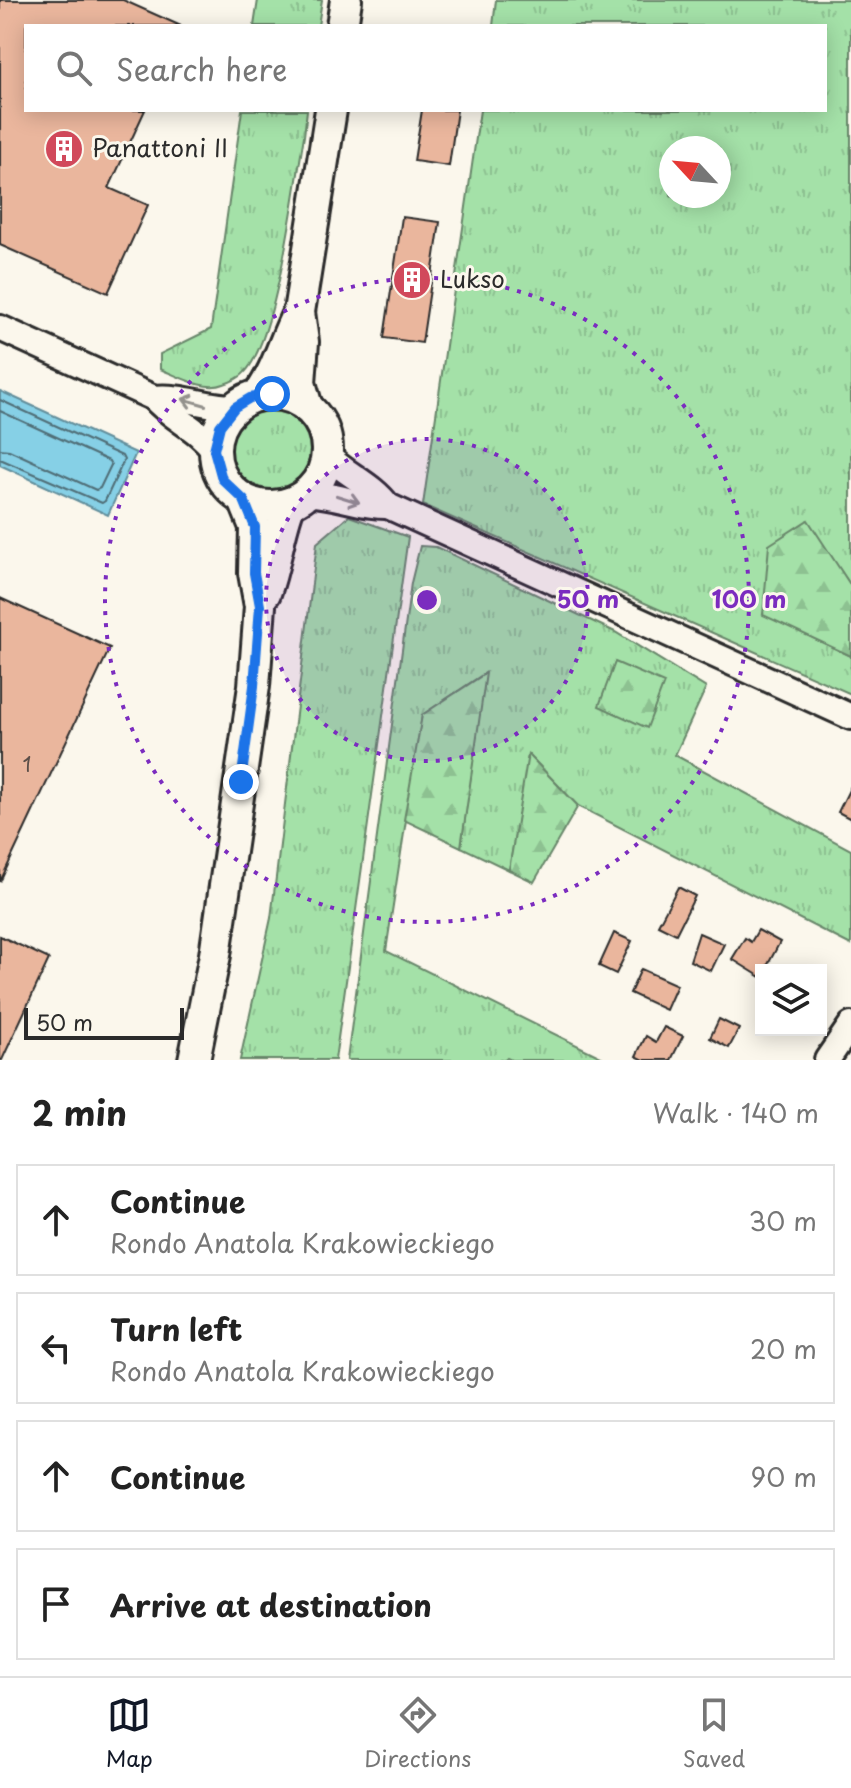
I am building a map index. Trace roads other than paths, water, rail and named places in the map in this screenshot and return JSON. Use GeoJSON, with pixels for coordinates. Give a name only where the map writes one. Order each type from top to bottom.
{"type":"FeatureCollection","features":[{"type":"Feature","properties":{"kind":"main road"},"geometry":{"type":"LineString","coordinates":[[342,24],[346,0]]}},
{"type":"Feature","properties":{"kind":"main road"},"geometry":{"type":"LineString","coordinates":[[260,606],[272,576],[279,537],[298,498],[321,477],[327,455],[327,444],[320,424],[307,407],[300,383],[303,342],[299,312],[331,112]]}},
{"type":"Feature","properties":{"kind":"main road"},"geometry":{"type":"LineString","coordinates":[[194,1060],[231,856],[254,686],[260,606],[254,573],[255,527],[244,500],[222,479],[214,450],[220,426],[273,374],[285,337],[299,312]]}},
{"type":"Feature","properties":{"kind":"main road"},"geometry":{"type":"LineString","coordinates":[[247,401],[285,396],[307,407]]}},
{"type":"Feature","properties":{"kind":"main road"},"geometry":{"type":"LineString","coordinates":[[244,500],[266,506],[298,498]]}},
{"type":"Feature","properties":{"kind":"street"},"geometry":{"type":"LineString","coordinates":[[0,328],[154,398],[165,411],[203,435],[214,450]]}},
{"type":"Feature","properties":{"kind":"street"},"geometry":{"type":"LineString","coordinates":[[154,398],[173,396],[209,406],[247,401]]}},
{"type":"Feature","properties":{"kind":"street"},"geometry":{"type":"LineString","coordinates":[[327,455],[343,471],[377,491],[388,506]]}},
{"type":"Feature","properties":{"kind":"street"},"geometry":{"type":"LineString","coordinates":[[298,498],[333,495],[370,507],[388,506],[851,717]]}},
{"type":"Feature","properties":{"kind":"street"},"geometry":{"type":"LineString","coordinates":[[827,1060],[851,1025]]}},
{"type":"Feature","properties":{"kind":"water"},"geometry":{"type":"Polygon","coordinates":[[[0,391],[136,453],[108,515],[0,465],[0,391]]]}},
{"type":"Feature","properties":{"kind":"place","name":"Panattoni II"},"geometry":{"type":"Point","coordinates":[64,149]}},
{"type":"Feature","properties":{"kind":"place","name":"Lukso"},"geometry":{"type":"Point","coordinates":[412,280]}}]}
